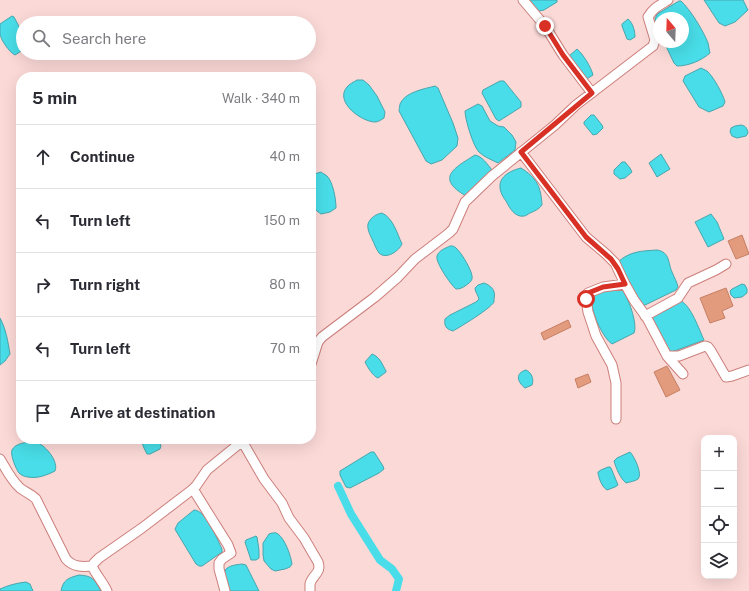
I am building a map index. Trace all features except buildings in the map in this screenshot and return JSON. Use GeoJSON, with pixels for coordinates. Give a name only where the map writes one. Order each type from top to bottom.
{"type":"FeatureCollection","features":[{"type":"Feature","properties":{"kind":"street"},"geometry":{"type":"LineString","coordinates":[[523,0],[545,26],[563,55],[592,93]]}},
{"type":"Feature","properties":{"kind":"street"},"geometry":{"type":"LineString","coordinates":[[316,348],[322,337],[375,297],[398,277],[415,259],[449,233],[453,229],[465,202],[492,176],[592,93],[653,46],[655,40],[648,16],[655,7],[668,0]]}},
{"type":"Feature","properties":{"kind":"street"},"geometry":{"type":"LineString","coordinates":[[521,152],[586,237],[611,259],[667,356],[683,374]]}},
{"type":"Feature","properties":{"kind":"street"},"geometry":{"type":"LineString","coordinates":[[645,316],[678,298],[688,283],[726,264]]}},
{"type":"Feature","properties":{"kind":"street"},"geometry":{"type":"LineString","coordinates":[[616,419],[616,383],[612,365],[596,336],[588,312],[586,299],[588,293],[603,287],[625,284]]}},
{"type":"Feature","properties":{"kind":"street"},"geometry":{"type":"LineString","coordinates":[[667,356],[679,356],[705,346],[711,351],[726,377],[749,370]]}},
{"type":"Feature","properties":{"kind":"street"},"geometry":{"type":"LineString","coordinates":[[0,459],[17,485],[33,495],[36,499],[66,559],[72,564],[85,567],[92,566],[99,558],[142,528],[193,489],[207,470],[239,444]]}},
{"type":"Feature","properties":{"kind":"street"},"geometry":{"type":"LineString","coordinates":[[246,444],[264,479],[282,503],[289,518],[304,538],[318,562],[319,569],[310,583],[310,591]]}},
{"type":"Feature","properties":{"kind":"street"},"geometry":{"type":"LineString","coordinates":[[193,489],[228,545],[230,553],[219,563],[224,591]]}},
{"type":"Feature","properties":{"kind":"street"},"geometry":{"type":"LineString","coordinates":[[92,566],[94,572],[105,585],[107,591]]}},
{"type":"Feature","properties":{"kind":"water"},"geometry":{"type":"Polygon","coordinates":[[[529,0],[557,0],[557,2],[544,10],[539,11],[529,0]]]}},
{"type":"Feature","properties":{"kind":"water"},"geometry":{"type":"Polygon","coordinates":[[[704,0],[743,0],[748,10],[735,22],[725,26],[719,23],[704,0]]]}},
{"type":"Feature","properties":{"kind":"water"},"geometry":{"type":"Polygon","coordinates":[[[681,1],[700,27],[708,43],[710,53],[694,62],[677,66],[667,48],[689,48],[689,12],[660,12],[681,1]]]}},
{"type":"Feature","properties":{"kind":"water"},"geometry":{"type":"Polygon","coordinates":[[[12,16],[16,21],[15,55],[10,51],[2,39],[0,34],[0,24],[12,16]]]}},
{"type":"Feature","properties":{"kind":"water"},"geometry":{"type":"Polygon","coordinates":[[[628,19],[632,25],[635,35],[635,37],[630,40],[627,39],[622,26],[622,24],[628,19]]]}},
{"type":"Feature","properties":{"kind":"water"},"geometry":{"type":"Polygon","coordinates":[[[577,49],[582,54],[593,75],[585,80],[569,56],[577,49]]]}},
{"type":"Feature","properties":{"kind":"water"},"geometry":{"type":"Polygon","coordinates":[[[701,68],[707,71],[712,77],[725,102],[723,106],[709,112],[699,107],[683,81],[685,76],[701,68]]]}},
{"type":"Feature","properties":{"kind":"water"},"geometry":{"type":"Polygon","coordinates":[[[357,80],[363,80],[369,85],[377,96],[385,112],[384,118],[380,121],[376,122],[363,119],[347,105],[344,99],[344,93],[350,84],[357,80]]]}},
{"type":"Feature","properties":{"kind":"water"},"geometry":{"type":"Polygon","coordinates":[[[500,81],[504,81],[521,102],[521,107],[499,121],[496,119],[482,93],[483,90],[500,81]]]}},
{"type":"Feature","properties":{"kind":"water"},"geometry":{"type":"Polygon","coordinates":[[[435,86],[438,88],[458,138],[457,146],[442,160],[431,164],[426,161],[399,111],[402,100],[410,94],[435,86]]]}},
{"type":"Feature","properties":{"kind":"water"},"geometry":{"type":"Polygon","coordinates":[[[478,104],[482,106],[490,121],[498,126],[504,127],[512,135],[516,142],[515,150],[498,163],[479,152],[474,144],[466,120],[465,111],[478,104]]]}},
{"type":"Feature","properties":{"kind":"water"},"geometry":{"type":"Polygon","coordinates":[[[591,115],[594,115],[603,128],[597,134],[593,135],[584,124],[584,122],[591,115]]]}},
{"type":"Feature","properties":{"kind":"water"},"geometry":{"type":"Polygon","coordinates":[[[741,125],[747,129],[748,133],[746,136],[737,138],[732,136],[730,132],[731,128],[741,125]]]}},
{"type":"Feature","properties":{"kind":"water"},"geometry":{"type":"Polygon","coordinates":[[[661,154],[670,169],[657,177],[649,163],[661,154]]]}},
{"type":"Feature","properties":{"kind":"water"},"geometry":{"type":"Polygon","coordinates":[[[475,155],[487,163],[492,170],[466,196],[451,184],[451,174],[460,164],[475,155]]]}},
{"type":"Feature","properties":{"kind":"water"},"geometry":{"type":"Polygon","coordinates":[[[622,162],[625,162],[632,172],[625,178],[620,179],[614,174],[614,170],[622,162]]]}},
{"type":"Feature","properties":{"kind":"water"},"geometry":{"type":"Polygon","coordinates":[[[521,168],[531,175],[541,193],[542,205],[540,208],[526,216],[515,214],[502,194],[500,187],[500,183],[507,174],[521,168]]]}},
{"type":"Feature","properties":{"kind":"water"},"geometry":{"type":"Polygon","coordinates":[[[321,172],[327,176],[331,182],[335,196],[336,208],[330,212],[321,214],[316,210],[316,174],[321,172]]]}},
{"type":"Feature","properties":{"kind":"water"},"geometry":{"type":"Polygon","coordinates":[[[382,213],[392,222],[402,244],[395,252],[385,256],[379,253],[368,228],[368,224],[372,218],[375,215],[382,213]]]}},
{"type":"Feature","properties":{"kind":"water"},"geometry":{"type":"Polygon","coordinates":[[[711,214],[717,222],[724,239],[708,247],[695,222],[711,214]]]}},
{"type":"Feature","properties":{"kind":"water"},"geometry":{"type":"Polygon","coordinates":[[[450,246],[455,247],[461,254],[467,263],[472,276],[470,282],[460,289],[456,289],[451,283],[437,259],[439,252],[450,246]]]}},
{"type":"Feature","properties":{"kind":"water"},"geometry":{"type":"Polygon","coordinates":[[[657,250],[664,253],[668,258],[678,287],[676,290],[643,306],[641,305],[618,262],[627,256],[641,251],[657,250]]]}},
{"type":"Feature","properties":{"kind":"water"},"geometry":{"type":"Polygon","coordinates":[[[484,283],[493,289],[494,302],[481,313],[453,331],[447,328],[445,325],[445,319],[476,302],[479,299],[475,288],[484,283]]]}},
{"type":"Feature","properties":{"kind":"water"},"geometry":{"type":"Polygon","coordinates":[[[742,284],[745,285],[747,293],[742,297],[734,298],[730,291],[742,284]]]}},
{"type":"Feature","properties":{"kind":"water"},"geometry":{"type":"Polygon","coordinates":[[[621,288],[627,297],[632,310],[635,329],[634,333],[612,344],[605,337],[596,320],[592,305],[592,295],[599,291],[621,288]]]}},
{"type":"Feature","properties":{"kind":"water"},"geometry":{"type":"Polygon","coordinates":[[[681,301],[691,313],[704,340],[669,353],[652,317],[681,301]]]}},
{"type":"Feature","properties":{"kind":"water"},"geometry":{"type":"Polygon","coordinates":[[[0,318],[8,340],[10,354],[0,365],[0,318]]]}},
{"type":"Feature","properties":{"kind":"water"},"geometry":{"type":"Polygon","coordinates":[[[372,354],[379,359],[386,371],[378,378],[372,374],[365,362],[372,354]]]}},
{"type":"Feature","properties":{"kind":"water"},"geometry":{"type":"Polygon","coordinates":[[[526,370],[531,374],[533,381],[532,385],[525,388],[520,383],[518,378],[522,371],[526,370]]]}},
{"type":"Feature","properties":{"kind":"water"},"geometry":{"type":"Polygon","coordinates":[[[142,444],[160,444],[161,446],[160,449],[150,454],[147,454],[142,444]]]}},
{"type":"Feature","properties":{"kind":"water"},"geometry":{"type":"Polygon","coordinates":[[[17,445],[41,445],[51,455],[56,467],[55,471],[38,477],[26,477],[19,473],[15,465],[12,452],[13,448],[17,445]]]}},
{"type":"Feature","properties":{"kind":"water"},"geometry":{"type":"Polygon","coordinates":[[[371,452],[374,452],[384,469],[350,488],[346,487],[340,475],[340,471],[371,452]]]}},
{"type":"Feature","properties":{"kind":"water"},"geometry":{"type":"Polygon","coordinates":[[[630,452],[637,465],[639,477],[637,480],[626,483],[620,476],[614,461],[630,452]]]}},
{"type":"Feature","properties":{"kind":"water"},"geometry":{"type":"Polygon","coordinates":[[[608,467],[611,468],[618,485],[607,490],[601,483],[598,472],[608,467]]]}},
{"type":"Feature","properties":{"kind":"water"},"geometry":{"type":"Polygon","coordinates":[[[194,510],[198,511],[207,520],[222,549],[222,552],[202,566],[196,564],[175,529],[178,523],[194,510]]]}},
{"type":"Feature","properties":{"kind":"water"},"geometry":{"type":"Polygon","coordinates":[[[276,533],[281,536],[289,552],[292,564],[290,567],[275,571],[271,569],[264,561],[263,543],[269,534],[276,533]]]}},
{"type":"Feature","properties":{"kind":"water"},"geometry":{"type":"Polygon","coordinates":[[[256,536],[259,558],[256,560],[251,560],[245,542],[246,540],[256,536]]]}},
{"type":"Feature","properties":{"kind":"water"},"geometry":{"type":"Polygon","coordinates":[[[242,564],[246,565],[259,591],[229,591],[225,570],[231,566],[242,564]]]}},
{"type":"Feature","properties":{"kind":"water"},"geometry":{"type":"Polygon","coordinates":[[[79,575],[87,576],[93,579],[101,591],[61,591],[63,584],[67,580],[79,575]]]}},
{"type":"Feature","properties":{"kind":"water"},"geometry":{"type":"Polygon","coordinates":[[[26,582],[30,584],[33,591],[0,591],[0,589],[7,586],[26,582]]]}},
{"type":"Feature","properties":{"kind":"waterway"},"geometry":{"type":"LineString","coordinates":[[338,486],[351,514],[380,560],[392,569],[399,579],[396,591]]}},
{"type":"Feature","properties":{"kind":"route"},"geometry":{"type":"LineString","coordinates":[[545,26],[563,55],[592,93],[521,152],[586,237],[611,259],[618,269],[625,284],[603,287],[588,293],[586,299]]}}]}
